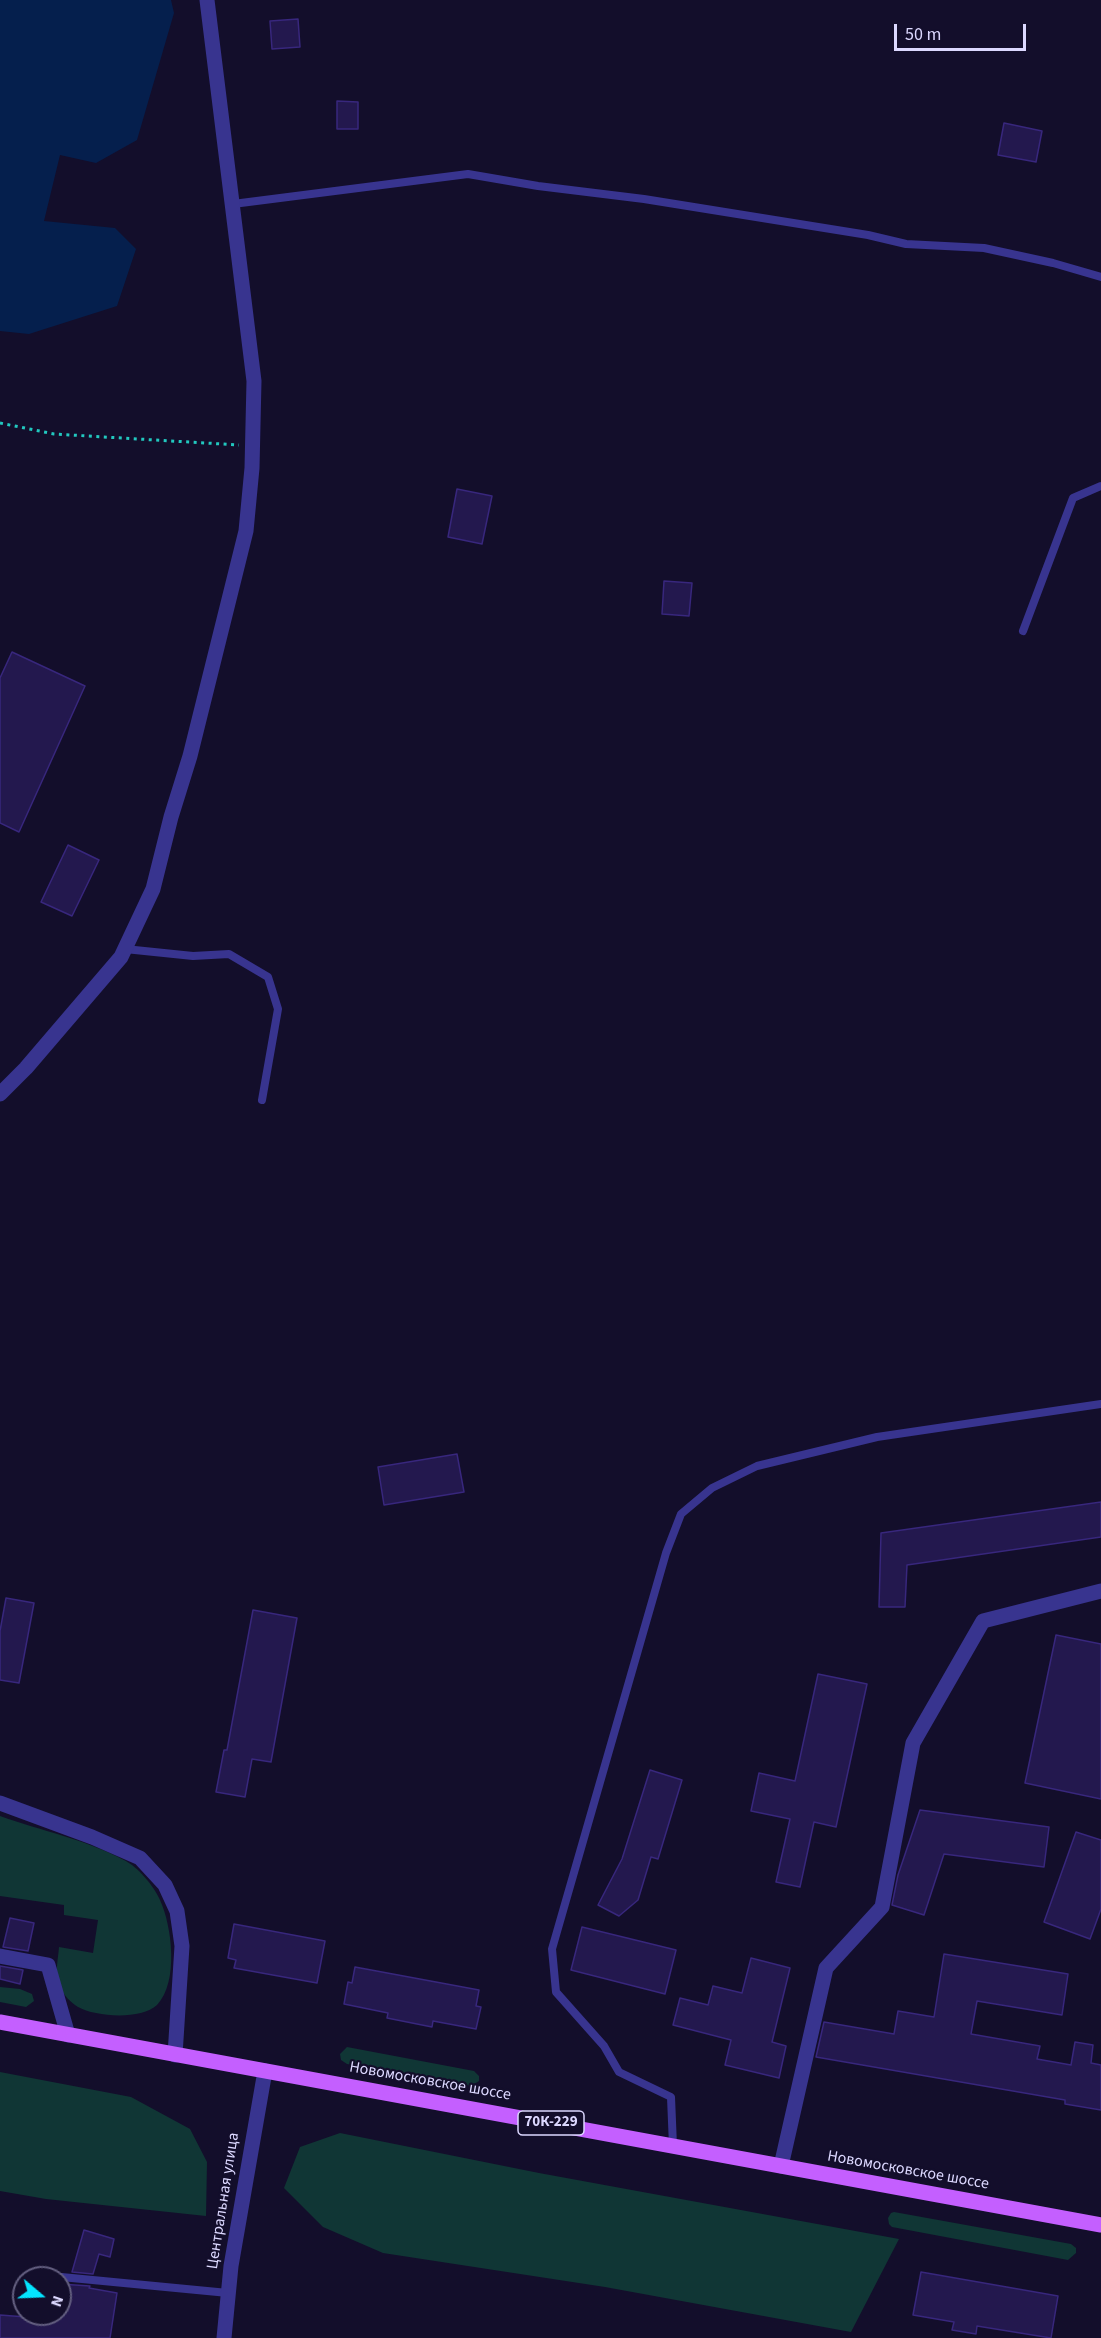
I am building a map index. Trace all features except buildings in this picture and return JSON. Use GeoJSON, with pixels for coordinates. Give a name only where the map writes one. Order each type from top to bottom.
{"type":"FeatureCollection","features":[{"type":"Feature","properties":{"kind":"main road","name":"Новомосковское шоссе"},"geometry":{"type":"LineString","coordinates":[[0,2022],[456,2104],[1101,2225]]}},
{"type":"Feature","properties":{"kind":"street"},"geometry":{"type":"LineString","coordinates":[[0,1094],[121,957],[153,889],[171,817],[190,756],[246,531],[254,381],[207,0]]}},
{"type":"Feature","properties":{"kind":"street"},"geometry":{"type":"LineString","coordinates":[[781,2166],[826,1968],[882,1907],[914,1743],[983,1621],[1101,1591]]}},
{"type":"Feature","properties":{"kind":"street"},"geometry":{"type":"LineString","coordinates":[[0,1803],[92,1837],[140,1858],[165,1884],[177,1911],[182,1946],[175,2055]]}},
{"type":"Feature","properties":{"kind":"street"},"geometry":{"type":"LineString","coordinates":[[0,1956],[48,1965],[68,2035]]}},
{"type":"Feature","properties":{"kind":"street","name":"Центральная улица"},"geometry":{"type":"LineString","coordinates":[[224,2338],[231,2266],[265,2071]]}},
{"type":"Feature","properties":{"kind":"lane"},"geometry":{"type":"LineString","coordinates":[[233,204],[468,174],[538,186],[644,199],[906,244],[984,248],[1053,263],[1101,277]]}},
{"type":"Feature","properties":{"kind":"lane"},"geometry":{"type":"LineString","coordinates":[[1023,631],[1073,498],[1101,486]]}},
{"type":"Feature","properties":{"kind":"lane"},"geometry":{"type":"LineString","coordinates":[[125,949],[193,956],[229,954],[268,977],[278,1009],[262,1100]]}},
{"type":"Feature","properties":{"kind":"lane"},"geometry":{"type":"LineString","coordinates":[[673,2146],[671,2097],[619,2072],[604,2046],[556,1992],[552,1949],[666,1553],[681,1514],[712,1488],[757,1466],[877,1437],[1101,1404]]}},
{"type":"Feature","properties":{"kind":"lane"},"geometry":{"type":"LineString","coordinates":[[72,2278],[228,2293]]}},
{"type":"Feature","properties":{"kind":"path"},"geometry":{"type":"LineString","coordinates":[[0,423],[54,434],[252,446]]}},
{"type":"Feature","properties":{"kind":"green space"},"geometry":{"type":"Polygon","coordinates":[[[0,1816],[109,1853],[135,1867],[145,1877],[160,1900],[170,1939],[171,1969],[164,1995],[157,2005],[150,2010],[130,2015],[107,2015],[78,2007],[66,1996],[57,1978],[59,1947],[93,1953],[98,1920],[64,1915],[64,1905],[0,1896],[0,1816]]]}},
{"type":"Feature","properties":{"kind":"green space"},"geometry":{"type":"Polygon","coordinates":[[[0,1987],[20,1989],[32,1994],[34,2001],[26,2007],[0,2002],[0,1987]]]}},
{"type":"Feature","properties":{"kind":"green space"},"geometry":{"type":"Polygon","coordinates":[[[347,2047],[474,2071],[479,2076],[479,2081],[471,2086],[347,2064],[341,2060],[340,2054],[347,2047]]]}},
{"type":"Feature","properties":{"kind":"green space"},"geometry":{"type":"Polygon","coordinates":[[[0,2072],[131,2097],[190,2129],[207,2162],[206,2216],[46,2199],[0,2191],[0,2072]]]}},
{"type":"Feature","properties":{"kind":"green space"},"geometry":{"type":"Polygon","coordinates":[[[340,2133],[539,2173],[899,2239],[851,2332],[605,2287],[383,2253],[323,2227],[284,2188],[300,2147],[340,2133]]]}},
{"type":"Feature","properties":{"kind":"green space"},"geometry":{"type":"Polygon","coordinates":[[[894,2212],[1071,2244],[1076,2248],[1076,2253],[1068,2260],[892,2227],[888,2218],[894,2212]]]}},
{"type":"Feature","properties":{"kind":"water"},"geometry":{"type":"Polygon","coordinates":[[[0,0],[171,0],[174,13],[137,140],[96,163],[60,155],[44,221],[115,228],[136,249],[117,306],[29,334],[0,331],[0,0]]]}}]}
